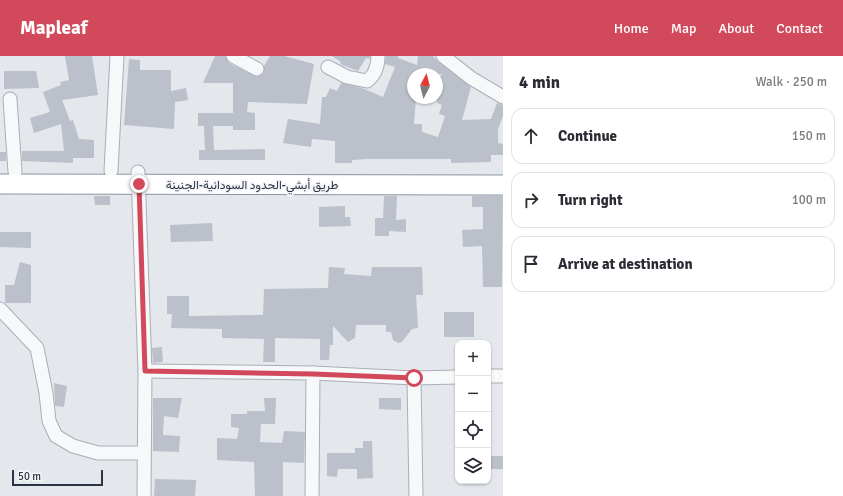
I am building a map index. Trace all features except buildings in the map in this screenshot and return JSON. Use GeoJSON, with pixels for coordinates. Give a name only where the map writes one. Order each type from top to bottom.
{"type":"FeatureCollection","features":[{"type":"Feature","properties":{"kind":"highway"},"geometry":{"type":"LineString","coordinates":[[7,172],[111,172],[138,178]]}},
{"type":"Feature","properties":{"kind":"highway"},"geometry":{"type":"LineString","coordinates":[[443,179],[503,172]]}},
{"type":"Feature","properties":{"kind":"highway","name":"طريق أبشي-الحدود السودانية-الجنينة"},"geometry":{"type":"LineString","coordinates":[[0,184],[138,178],[443,179],[503,185]]}},
{"type":"Feature","properties":{"kind":"street"},"geometry":{"type":"LineString","coordinates":[[111,172],[117,56]]}},
{"type":"Feature","properties":{"kind":"street"},"geometry":{"type":"LineString","coordinates":[[233,56],[257,69]]}},
{"type":"Feature","properties":{"kind":"street"},"geometry":{"type":"LineString","coordinates":[[328,67],[347,77],[367,81],[372,77],[378,64],[378,56]]}},
{"type":"Feature","properties":{"kind":"street"},"geometry":{"type":"LineString","coordinates":[[443,56],[471,78],[503,97]]}},
{"type":"Feature","properties":{"kind":"street"},"geometry":{"type":"LineString","coordinates":[[7,172],[10,99]]}},
{"type":"Feature","properties":{"kind":"street"},"geometry":{"type":"LineString","coordinates":[[138,178],[145,371],[143,453],[144,496]]}},
{"type":"Feature","properties":{"kind":"street"},"geometry":{"type":"LineString","coordinates":[[0,309],[37,348],[46,393],[49,421],[56,436],[73,446],[98,453],[143,453]]}},
{"type":"Feature","properties":{"kind":"street"},"geometry":{"type":"LineString","coordinates":[[145,371],[313,374],[414,378],[455,377]]}},
{"type":"Feature","properties":{"kind":"street"},"geometry":{"type":"LineString","coordinates":[[312,496],[313,374]]}},
{"type":"Feature","properties":{"kind":"street"},"geometry":{"type":"LineString","coordinates":[[491,376],[503,376]]}},
{"type":"Feature","properties":{"kind":"street"},"geometry":{"type":"LineString","coordinates":[[414,378],[416,496]]}},
{"type":"Feature","properties":{"kind":"route"},"geometry":{"type":"LineString","coordinates":[[139,184],[145,371],[313,374],[414,378]]}}]}
